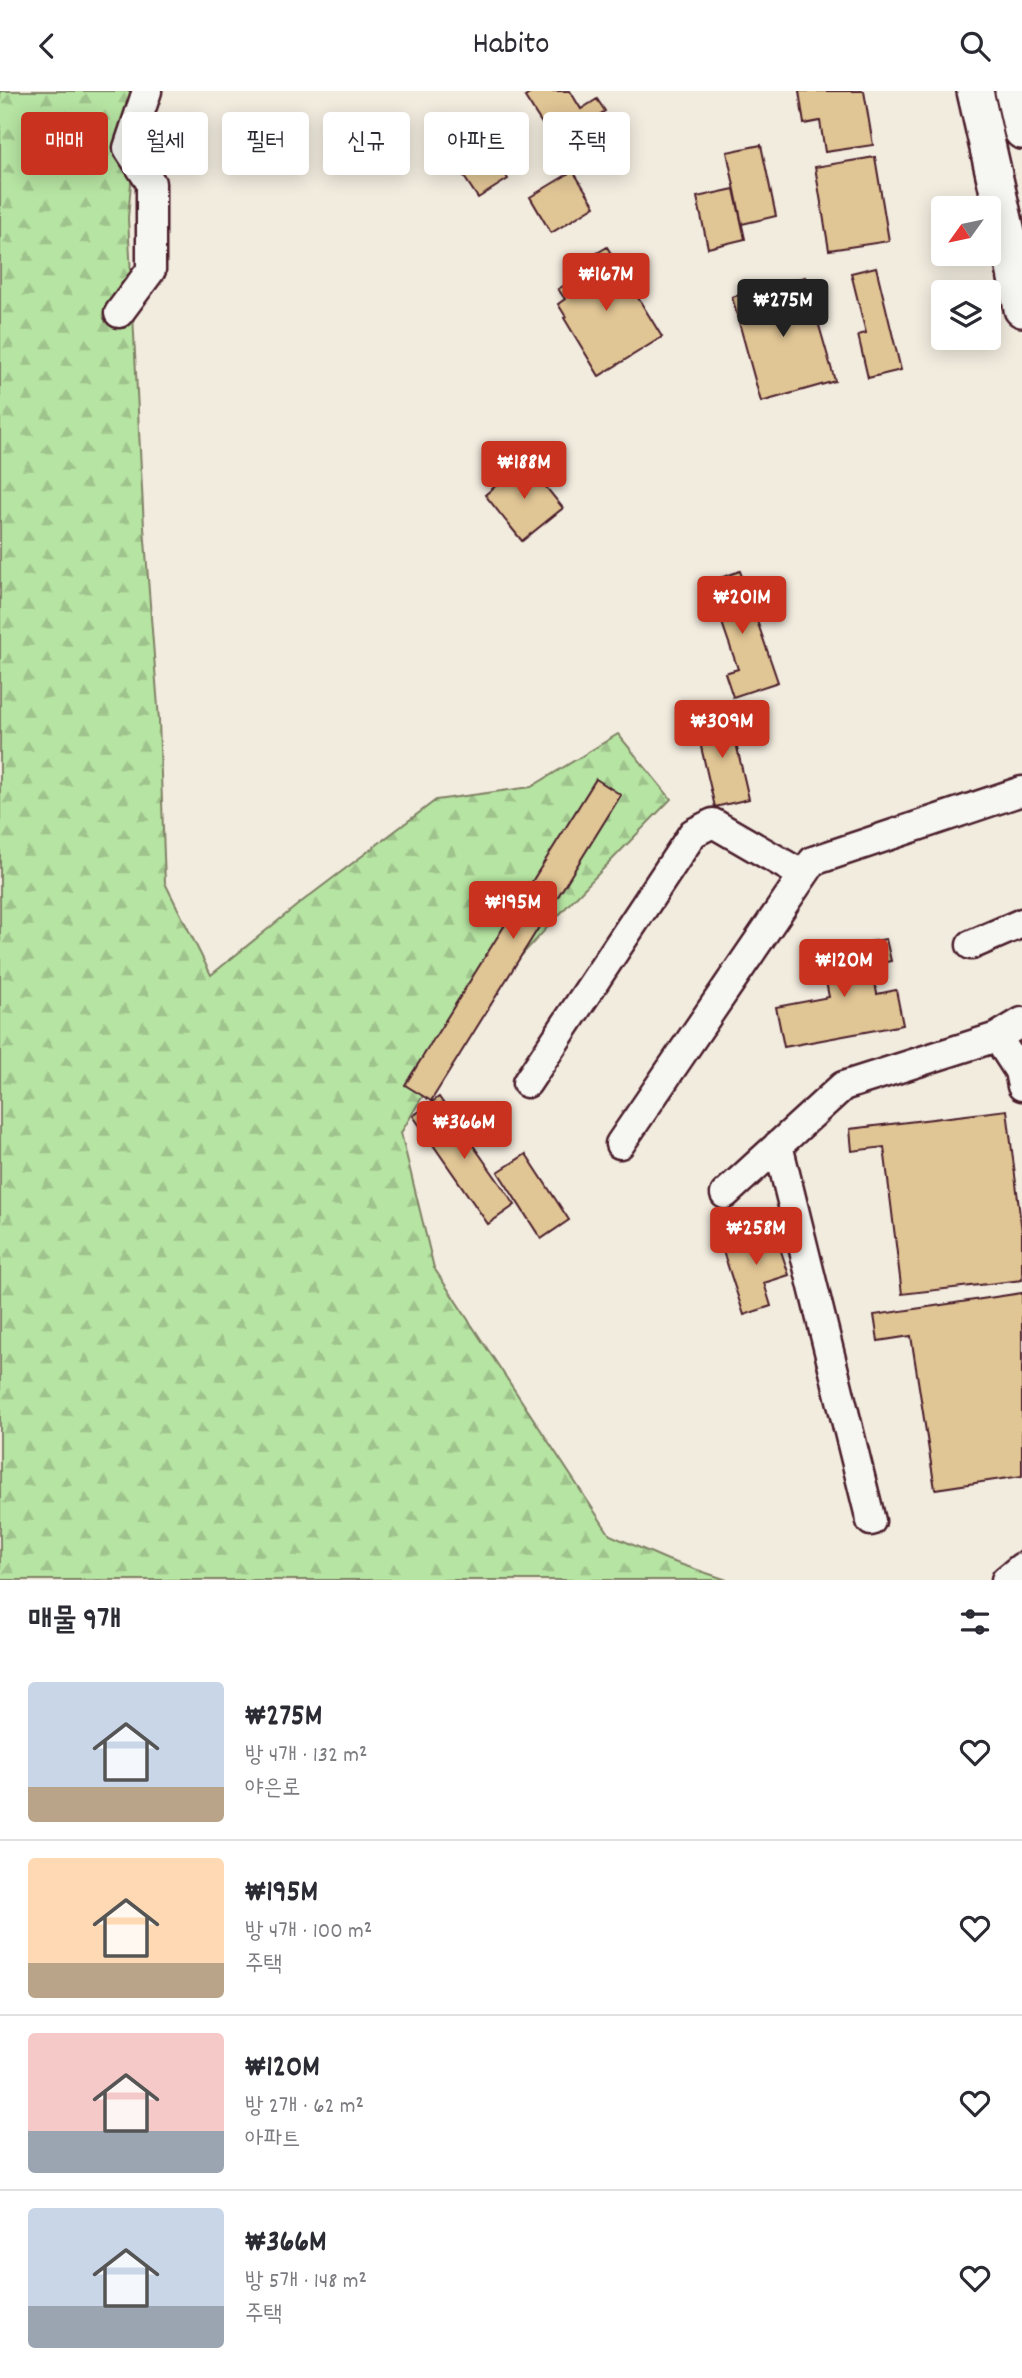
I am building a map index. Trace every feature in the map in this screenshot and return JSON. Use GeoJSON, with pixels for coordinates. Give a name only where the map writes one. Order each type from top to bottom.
{"type":"FeatureCollection","features":[{"type":"Feature","properties":{"kind":"main road"},"geometry":{"type":"LineString","coordinates":[[975,91],[1022,309]]}},
{"type":"Feature","properties":{"kind":"main road"},"geometry":{"type":"LineString","coordinates":[[1013,91],[1022,131]]}},
{"type":"Feature","properties":{"kind":"street"},"geometry":{"type":"LineString","coordinates":[[119,313],[151,270],[151,183],[128,148],[147,91]]}},
{"type":"Feature","properties":{"kind":"street"},"geometry":{"type":"LineString","coordinates":[[620,1144],[813,861],[1022,791]]}},
{"type":"Feature","properties":{"kind":"street"},"geometry":{"type":"LineString","coordinates":[[527,1083],[693,833],[713,823],[803,875]]}},
{"type":"Feature","properties":{"kind":"street"},"geometry":{"type":"LineString","coordinates":[[971,945],[1022,923]]}},
{"type":"Feature","properties":{"kind":"street"},"geometry":{"type":"LineString","coordinates":[[725,1194],[842,1086],[997,1037],[1022,1021]]}},
{"type":"Feature","properties":{"kind":"street"},"geometry":{"type":"LineString","coordinates":[[997,1037],[1019,1071],[1022,1087]]}},
{"type":"Feature","properties":{"kind":"street"},"geometry":{"type":"LineString","coordinates":[[778,1145],[871,1521]]}},
{"type":"Feature","properties":{"kind":"street"},"geometry":{"type":"LineString","coordinates":[[1006,1580],[1022,1567]]}},
{"type":"Feature","properties":{"kind":"green space"},"geometry":{"type":"Polygon","coordinates":[[[0,91],[139,91],[137,112],[122,112],[122,175],[132,175],[128,218],[144,527],[159,720],[165,883],[211,975],[300,903],[436,800],[531,787],[618,734],[671,799],[478,1002],[401,1133],[434,1268],[610,1535],[668,1560],[727,1580],[0,1580],[0,91]]]}},
{"type":"Feature","properties":{"kind":"building"},"geometry":{"type":"Polygon","coordinates":[[[534,91],[570,91],[581,109],[597,99],[605,111],[543,112],[543,125],[525,97],[534,91]]]}},
{"type":"Feature","properties":{"kind":"building"},"geometry":{"type":"Polygon","coordinates":[[[799,91],[864,91],[873,145],[825,152],[820,121],[804,124],[799,91]]]}},
{"type":"Feature","properties":{"kind":"building"},"geometry":{"type":"Polygon","coordinates":[[[761,145],[776,216],[742,224],[727,152],[761,145]]]}},
{"type":"Feature","properties":{"kind":"building"},"geometry":{"type":"Polygon","coordinates":[[[875,157],[889,241],[829,250],[815,167],[875,157]]]}},
{"type":"Feature","properties":{"kind":"building"},"geometry":{"type":"Polygon","coordinates":[[[463,175],[505,175],[508,179],[478,198],[463,175]]]}},
{"type":"Feature","properties":{"kind":"building"},"geometry":{"type":"Polygon","coordinates":[[[566,175],[576,175],[595,206],[551,233],[530,197],[566,175]]]}},
{"type":"Feature","properties":{"kind":"building"},"geometry":{"type":"Polygon","coordinates":[[[734,189],[745,239],[708,248],[697,197],[734,189]]]}},
{"type":"Feature","properties":{"kind":"building"},"geometry":{"type":"Polygon","coordinates":[[[607,247],[662,337],[599,376],[564,318],[566,317],[558,304],[565,299],[558,289],[577,278],[571,269],[607,247]]]}},
{"type":"Feature","properties":{"kind":"building"},"geometry":{"type":"Polygon","coordinates":[[[876,267],[901,370],[868,378],[858,335],[866,333],[851,273],[876,267]]]}},
{"type":"Feature","properties":{"kind":"building"},"geometry":{"type":"Polygon","coordinates":[[[805,277],[835,381],[761,402],[732,297],[805,277]]]}},
{"type":"Feature","properties":{"kind":"building"},"geometry":{"type":"Polygon","coordinates":[[[525,461],[563,508],[522,541],[485,495],[525,461]]]}},
{"type":"Feature","properties":{"kind":"building"},"geometry":{"type":"Polygon","coordinates":[[[740,571],[778,682],[733,697],[725,673],[738,669],[708,582],[740,571]]]}},
{"type":"Feature","properties":{"kind":"building"},"geometry":{"type":"Polygon","coordinates":[[[729,713],[749,799],[715,807],[695,721],[729,713]]]}},
{"type":"Feature","properties":{"kind":"building"},"geometry":{"type":"Polygon","coordinates":[[[596,779],[621,795],[431,1101],[405,1085],[596,779]]]}},
{"type":"Feature","properties":{"kind":"building"},"geometry":{"type":"Polygon","coordinates":[[[886,939],[891,961],[872,965],[877,994],[896,990],[903,1025],[784,1047],[776,1007],[829,997],[820,951],[886,939]]]}},
{"type":"Feature","properties":{"kind":"building"},"geometry":{"type":"Polygon","coordinates":[[[439,1097],[515,1205],[488,1224],[413,1116],[439,1097]]]}},
{"type":"Feature","properties":{"kind":"building"},"geometry":{"type":"Polygon","coordinates":[[[1007,1110],[1022,1232],[1022,1280],[902,1294],[884,1147],[852,1151],[850,1129],[1007,1110]]]}},
{"type":"Feature","properties":{"kind":"building"},"geometry":{"type":"Polygon","coordinates":[[[526,1154],[569,1220],[541,1239],[498,1172],[526,1154]]]}},
{"type":"Feature","properties":{"kind":"building"},"geometry":{"type":"Polygon","coordinates":[[[771,1221],[789,1275],[764,1283],[771,1306],[744,1315],[722,1248],[753,1237],[750,1228],[771,1221]]]}},
{"type":"Feature","properties":{"kind":"building"},"geometry":{"type":"Polygon","coordinates":[[[1022,1293],[1022,1476],[935,1489],[911,1336],[878,1341],[874,1315],[1022,1293]]]}}]}
